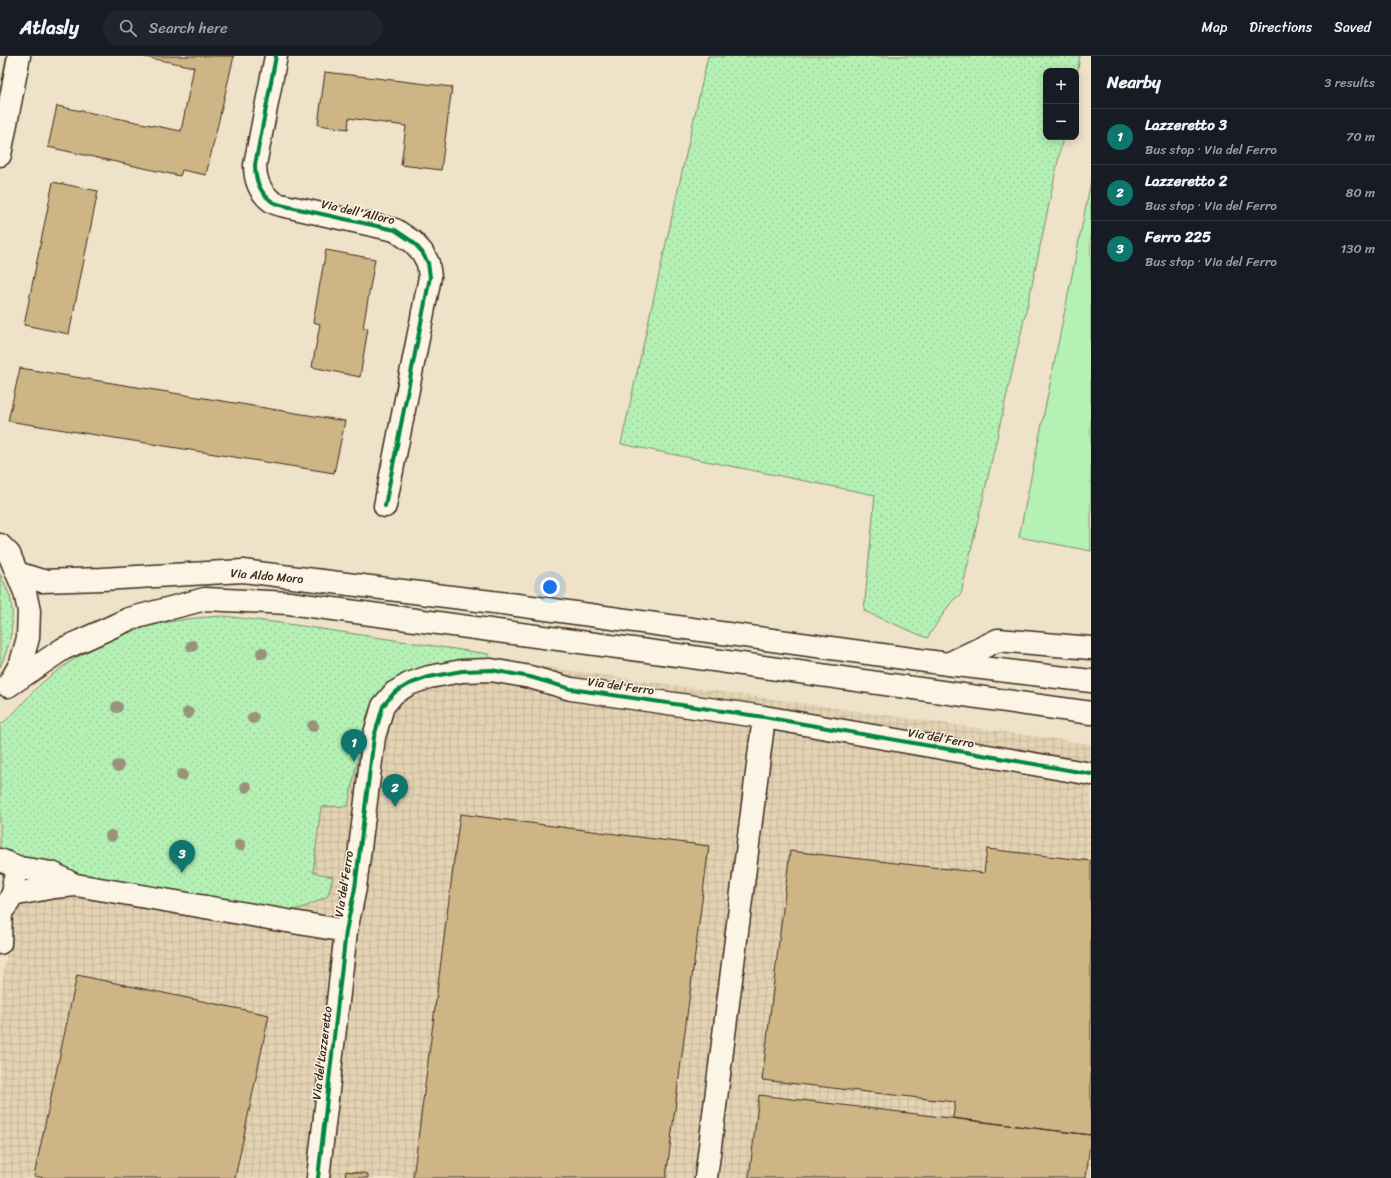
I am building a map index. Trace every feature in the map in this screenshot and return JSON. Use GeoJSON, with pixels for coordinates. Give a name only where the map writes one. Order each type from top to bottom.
{"type":"FeatureCollection","features":[{"type":"Feature","properties":{"kind":"street"},"geometry":{"type":"LineString","coordinates":[[0,156],[19,56]]}},
{"type":"Feature","properties":{"kind":"street","name":"Via dell'Alloro"},"geometry":{"type":"LineString","coordinates":[[276,56],[255,165],[255,176],[260,189],[270,201],[285,206],[396,230],[413,242],[422,252],[428,263],[430,277],[385,506]]}},
{"type":"Feature","properties":{"kind":"street"},"geometry":{"type":"LineString","coordinates":[[0,545],[9,554],[25,592],[29,611],[28,638],[21,663],[4,690]]}},
{"type":"Feature","properties":{"kind":"street","name":"Via Aldo Moro"},"geometry":{"type":"LineString","coordinates":[[17,573],[42,581],[243,571],[517,605],[948,664]]}},
{"type":"Feature","properties":{"kind":"street"},"geometry":{"type":"LineString","coordinates":[[4,690],[62,649],[129,618],[205,599],[289,603],[708,659],[1091,713]]}},
{"type":"Feature","properties":{"kind":"street"},"geometry":{"type":"LineString","coordinates":[[948,664],[998,640],[1091,648]]}},
{"type":"Feature","properties":{"kind":"street"},"geometry":{"type":"LineString","coordinates":[[948,664],[1091,681]]}},
{"type":"Feature","properties":{"kind":"street","name":"Via del Ferro"},"geometry":{"type":"LineString","coordinates":[[5,906],[54,886],[76,885],[346,930],[355,888],[374,737],[383,706],[394,693],[409,684],[429,677],[462,671],[491,670],[530,677],[571,689],[764,717],[1091,774]]}},
{"type":"Feature","properties":{"kind":"street"},"geometry":{"type":"LineString","coordinates":[[706,1178],[764,717]]}},
{"type":"Feature","properties":{"kind":"street"},"geometry":{"type":"LineString","coordinates":[[0,861],[10,872],[15,886],[5,906],[0,943]]}},
{"type":"Feature","properties":{"kind":"street","name":"Via del Ferro"},"geometry":{"type":"LineString","coordinates":[[0,861],[20,868],[52,873],[76,885]]}},
{"type":"Feature","properties":{"kind":"street","name":"Via del Lazzeretto"},"geometry":{"type":"LineString","coordinates":[[318,1178],[346,930]]}},
{"type":"Feature","properties":{"kind":"shaded area"},"geometry":{"type":"Polygon","coordinates":[[[489,659],[1091,744],[1091,1178],[0,1178],[0,1004],[18,860],[287,911],[305,907],[317,902],[333,877],[313,872],[321,806],[374,701],[388,685],[405,674],[489,659]]]}},
{"type":"Feature","properties":{"kind":"green space"},"geometry":{"type":"Polygon","coordinates":[[[708,56],[1080,56],[1078,68],[1043,68],[1043,140],[1062,140],[1032,285],[961,594],[952,601],[927,638],[864,611],[875,495],[621,444],[708,56]]]}},
{"type":"Feature","properties":{"kind":"green space"},"geometry":{"type":"Polygon","coordinates":[[[1091,181],[1091,551],[1019,537],[1091,181]]]}},
{"type":"Feature","properties":{"kind":"green space"},"geometry":{"type":"Polygon","coordinates":[[[0,574],[7,588],[12,606],[12,624],[7,650],[0,667],[0,574]]]}},
{"type":"Feature","properties":{"kind":"green space"},"geometry":{"type":"Polygon","coordinates":[[[224,616],[488,654],[490,656],[487,660],[405,674],[392,682],[376,698],[368,712],[366,719],[348,806],[321,807],[313,872],[333,877],[328,896],[305,907],[287,911],[84,876],[18,860],[0,850],[0,725],[6,721],[43,682],[64,666],[106,642],[150,626],[174,621],[224,616]]]}},
{"type":"Feature","properties":{"kind":"building"},"geometry":{"type":"Polygon","coordinates":[[[140,56],[234,56],[206,175],[182,170],[180,176],[48,147],[57,106],[181,131],[194,67],[140,56]]]}},
{"type":"Feature","properties":{"kind":"building"},"geometry":{"type":"Polygon","coordinates":[[[325,72],[452,87],[441,170],[401,165],[406,126],[349,118],[348,129],[318,125],[325,72]]]}},
{"type":"Feature","properties":{"kind":"building"},"geometry":{"type":"Polygon","coordinates":[[[53,182],[98,191],[69,334],[24,325],[53,182]]]}},
{"type":"Feature","properties":{"kind":"building"},"geometry":{"type":"Polygon","coordinates":[[[326,250],[375,259],[363,328],[368,328],[360,377],[312,367],[320,324],[313,322],[326,250]]]}},
{"type":"Feature","properties":{"kind":"building"},"geometry":{"type":"Polygon","coordinates":[[[20,368],[345,421],[334,473],[8,421],[20,368]]]}},
{"type":"Feature","properties":{"kind":"building"},"geometry":{"type":"Polygon","coordinates":[[[460,814],[709,846],[666,1178],[413,1178],[460,814]]]}},
{"type":"Feature","properties":{"kind":"building"},"geometry":{"type":"Polygon","coordinates":[[[987,849],[1091,861],[1091,1135],[953,1118],[955,1102],[762,1080],[790,851],[984,873],[987,849]]]}},
{"type":"Feature","properties":{"kind":"building"},"geometry":{"type":"Polygon","coordinates":[[[77,975],[269,1015],[235,1178],[46,1178],[34,1176],[77,975]]]}},
{"type":"Feature","properties":{"kind":"building"},"geometry":{"type":"Polygon","coordinates":[[[759,1095],[1091,1135],[1086,1178],[749,1178],[759,1095]]]}},
{"type":"Feature","properties":{"kind":"building"},"geometry":{"type":"Polygon","coordinates":[[[346,1171],[368,1174],[368,1178],[345,1178],[346,1171]]]}},
{"type":"Feature","properties":{"kind":"cycle path"},"geometry":{"type":"LineString","coordinates":[[276,56],[255,165],[257,179],[263,193],[271,201],[281,205],[395,230],[413,242],[422,252],[428,263],[430,277],[385,506]]}},
{"type":"Feature","properties":{"kind":"cycle path"},"geometry":{"type":"LineString","coordinates":[[318,1178],[346,931],[355,888],[374,737],[383,706],[394,693],[409,684],[429,677],[462,671],[491,670],[530,677],[571,689],[764,717],[1091,774]]}},
{"type":"Feature","properties":{"kind":"place","name":"Lazzeretto 3"},"geometry":{"type":"Point","coordinates":[354,762]}},
{"type":"Feature","properties":{"kind":"place","name":"Lazzeretto 2"},"geometry":{"type":"Point","coordinates":[395,807]}},
{"type":"Feature","properties":{"kind":"place","name":"Ferro 225"},"geometry":{"type":"Point","coordinates":[182,873]}}]}
